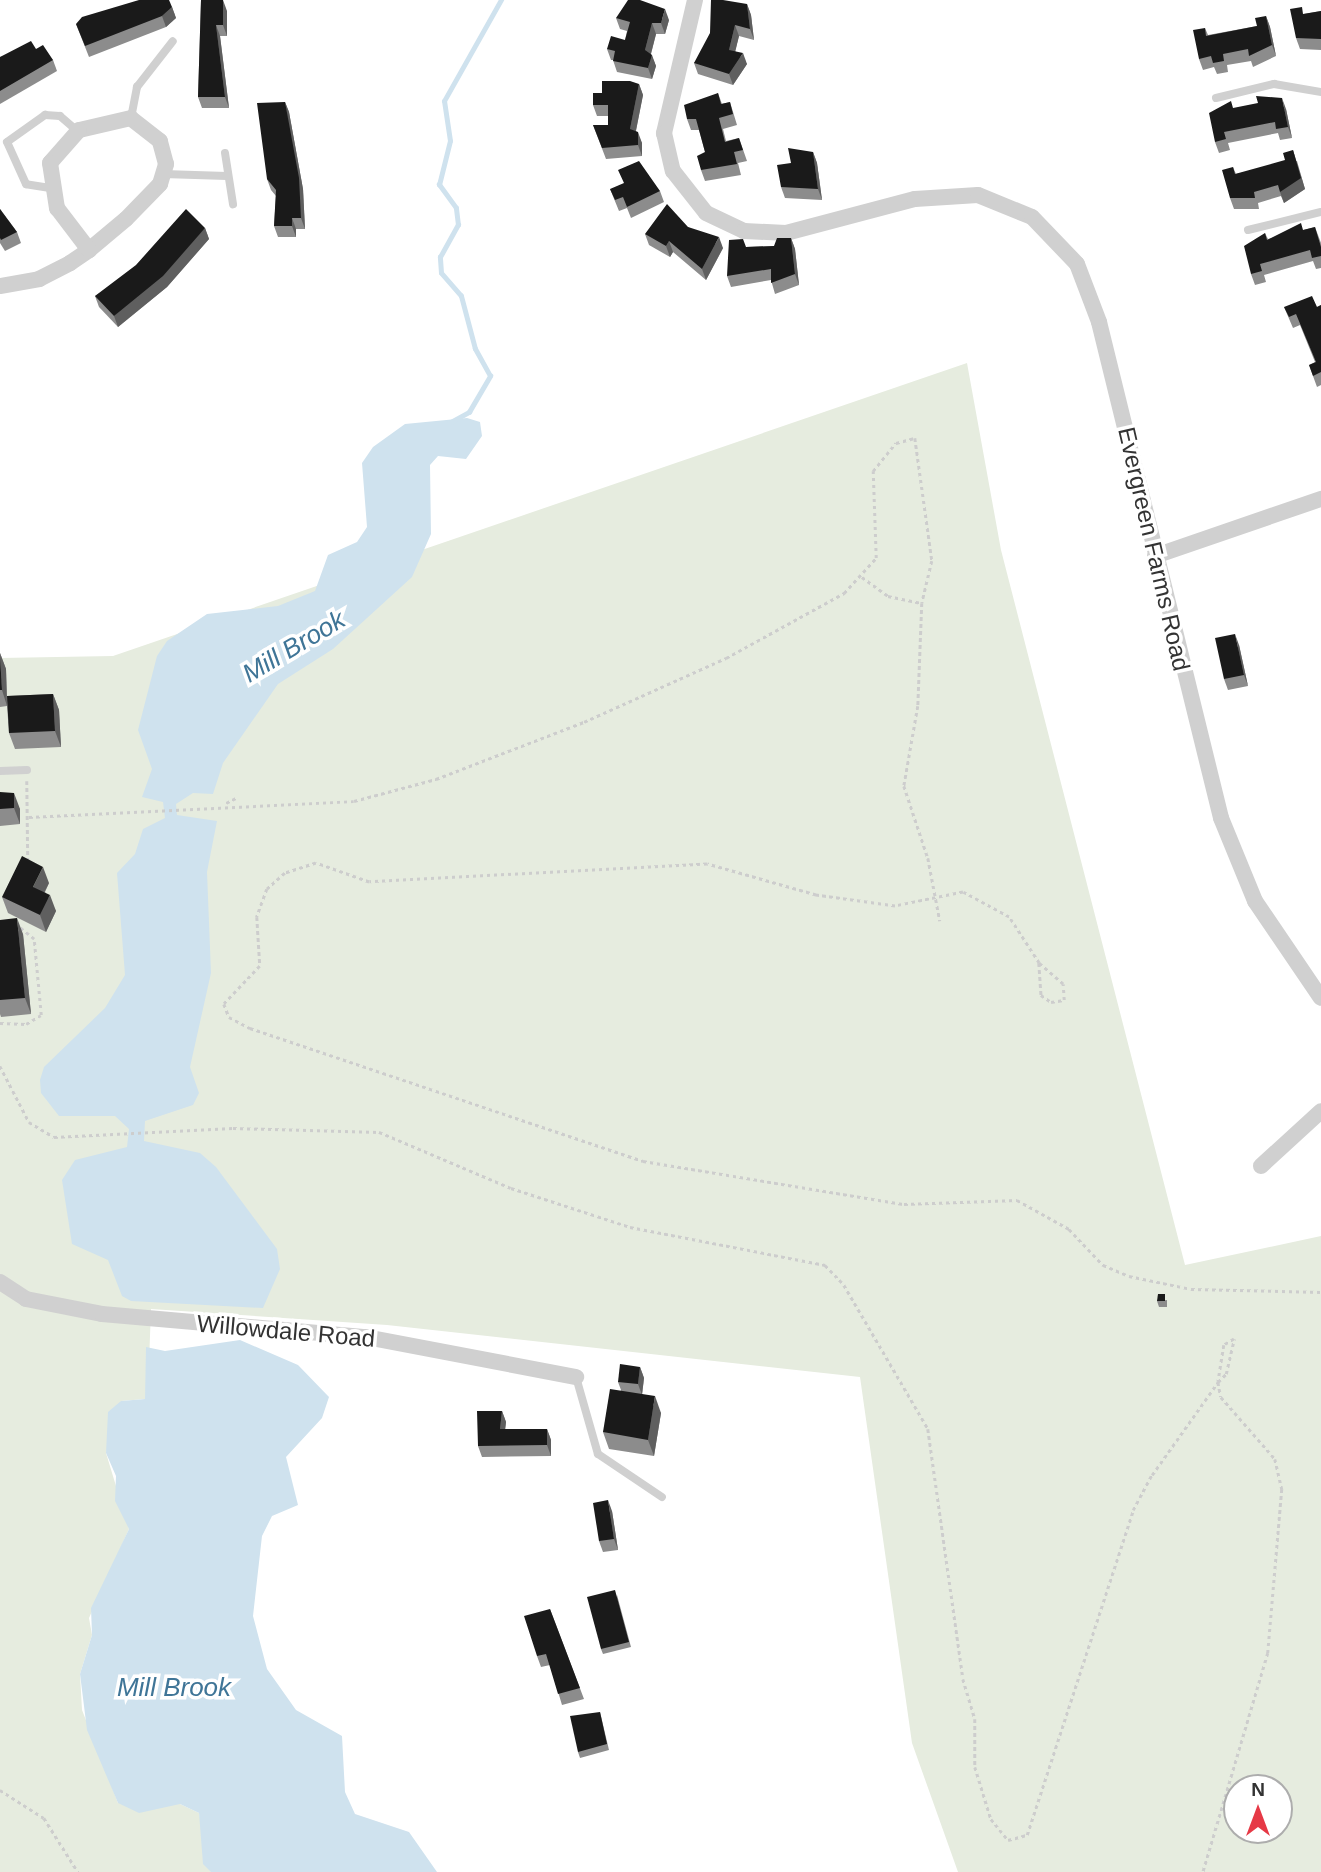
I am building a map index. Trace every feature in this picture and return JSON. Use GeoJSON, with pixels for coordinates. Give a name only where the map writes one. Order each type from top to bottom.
{"type":"FeatureCollection","features":[{"type":"Feature","properties":{"kind":"street","name":"Evergreen Farms Road"},"geometry":{"type":"LineString","coordinates":[[695,0],[664,133],[673,172],[706,213],[744,231],[786,233],[915,199],[964,194],[1005,203],[1044,226],[1077,264],[1100,322],[1207,774],[1234,857],[1255,901],[1321,998]]}},
{"type":"Feature","properties":{"kind":"street"},"geometry":{"type":"LineString","coordinates":[[0,286],[39,279],[89,250],[139,207],[163,174],[160,141],[131,118],[77,131],[53,153],[50,188],[89,250]]}},
{"type":"Feature","properties":{"kind":"street"},"geometry":{"type":"LineString","coordinates":[[1155,556],[1321,499]]}},
{"type":"Feature","properties":{"kind":"street"},"geometry":{"type":"LineString","coordinates":[[1261,1166],[1321,1111]]}},
{"type":"Feature","properties":{"kind":"street","name":"Willowdale Road"},"geometry":{"type":"LineString","coordinates":[[0,1282],[26,1298],[102,1314],[366,1337],[576,1377]]}},
{"type":"Feature","properties":{"kind":"lane"},"geometry":{"type":"LineString","coordinates":[[131,118],[137,87],[173,41]]}},
{"type":"Feature","properties":{"kind":"lane"},"geometry":{"type":"LineString","coordinates":[[1216,98],[1274,85],[1321,92]]}},
{"type":"Feature","properties":{"kind":"lane"},"geometry":{"type":"LineString","coordinates":[[50,188],[26,184],[7,142],[45,115],[60,116],[77,131]]}},
{"type":"Feature","properties":{"kind":"lane"},"geometry":{"type":"LineString","coordinates":[[225,153],[233,204]]}},
{"type":"Feature","properties":{"kind":"lane"},"geometry":{"type":"LineString","coordinates":[[163,174],[227,176]]}},
{"type":"Feature","properties":{"kind":"lane"},"geometry":{"type":"LineString","coordinates":[[1248,230],[1321,212]]}},
{"type":"Feature","properties":{"kind":"lane"},"geometry":{"type":"LineString","coordinates":[[0,771],[27,771]]}},
{"type":"Feature","properties":{"kind":"lane"},"geometry":{"type":"LineString","coordinates":[[576,1377],[598,1454],[662,1497]]}},
{"type":"Feature","properties":{"kind":"path"},"geometry":{"type":"LineString","coordinates":[[29,817],[160,811],[223,804],[342,803],[436,779],[726,659],[801,621],[872,569],[877,547],[869,481],[896,443],[915,438],[932,552],[922,603],[918,705],[904,786],[937,893],[940,921]]}},
{"type":"Feature","properties":{"kind":"path"},"geometry":{"type":"LineString","coordinates":[[862,578],[888,596],[922,603]]}},
{"type":"Feature","properties":{"kind":"path"},"geometry":{"type":"LineString","coordinates":[[26,869],[29,817],[27,771]]}},
{"type":"Feature","properties":{"kind":"path"},"geometry":{"type":"LineString","coordinates":[[223,804],[238,797]]}},
{"type":"Feature","properties":{"kind":"path"},"geometry":{"type":"LineString","coordinates":[[1040,963],[1041,995],[1051,1002],[1064,1000],[1063,984],[1040,963],[1004,914],[971,894],[937,893],[901,905],[868,904],[706,864],[369,882],[309,863],[285,873],[267,889],[257,917],[260,966],[229,994],[225,1008],[250,1028],[643,1161],[904,1204],[1017,1200],[1069,1229],[1103,1265],[1138,1279],[1191,1289],[1321,1292]]}},
{"type":"Feature","properties":{"kind":"path"},"geometry":{"type":"LineString","coordinates":[[0,1023],[31,1022],[41,1012],[34,939],[14,924]]}},
{"type":"Feature","properties":{"kind":"path"},"geometry":{"type":"LineString","coordinates":[[0,1066],[24,1116],[41,1132],[63,1138],[146,1132],[379,1132],[511,1188],[618,1224],[813,1260],[830,1269],[928,1429],[962,1670],[975,1719],[977,1774],[990,1819],[1008,1840],[1027,1835],[1133,1510],[1218,1382],[1234,1355],[1234,1339],[1224,1345],[1218,1382],[1223,1405],[1280,1467],[1282,1489],[1269,1653],[1203,1872]]}},
{"type":"Feature","properties":{"kind":"path"},"geometry":{"type":"LineString","coordinates":[[0,1790],[44,1818],[78,1872]]}},
{"type":"Feature","properties":{"kind":"shaded area"},"geometry":{"type":"Polygon","coordinates":[[[967,363],[1001,550],[1185,1265],[1321,1236],[1321,1872],[958,1872],[912,1743],[860,1377],[387,1325],[151,1309],[148,1390],[145,1399],[121,1401],[106,1453],[129,1529],[89,1618],[92,1635],[80,1674],[82,1710],[118,1803],[180,1804],[199,1813],[211,1872],[0,1872],[0,658],[113,656],[967,363]]]}},
{"type":"Feature","properties":{"kind":"water","name":"Mill Brook"},"geometry":{"type":"Polygon","coordinates":[[[467,418],[480,422],[482,436],[466,459],[438,456],[430,465],[431,534],[412,577],[333,649],[278,684],[223,763],[213,794],[193,793],[176,804],[177,815],[217,821],[207,872],[211,973],[190,1067],[199,1093],[193,1105],[145,1121],[144,1141],[200,1153],[216,1167],[277,1249],[280,1269],[263,1308],[131,1301],[122,1296],[108,1260],[72,1244],[62,1180],[75,1160],[127,1147],[129,1129],[115,1116],[59,1116],[41,1093],[40,1080],[44,1067],[105,1008],[125,975],[117,873],[135,854],[143,829],[165,818],[163,802],[142,797],[152,769],[138,730],[157,656],[167,641],[207,614],[278,606],[315,591],[328,555],[357,542],[367,527],[362,463],[373,447],[405,424],[467,418]]]}},
{"type":"Feature","properties":{"kind":"water","name":"Mill Brook"},"geometry":{"type":"Polygon","coordinates":[[[240,1340],[298,1365],[329,1397],[322,1418],[286,1457],[298,1505],[272,1516],[262,1536],[253,1616],[267,1669],[296,1710],[342,1736],[345,1792],[355,1814],[409,1832],[437,1872],[211,1872],[203,1864],[199,1813],[180,1804],[139,1813],[118,1803],[87,1730],[80,1674],[92,1635],[91,1608],[129,1529],[115,1501],[116,1476],[106,1453],[108,1412],[121,1401],[145,1399],[146,1347],[165,1351],[240,1340]]]}},
{"type":"Feature","properties":{"kind":"building"},"geometry":{"type":"Polygon","coordinates":[[[139,0],[169,0],[172,7],[162,16],[85,46],[76,24],[82,17],[139,0]]]}},
{"type":"Feature","properties":{"kind":"building"},"geometry":{"type":"Polygon","coordinates":[[[201,0],[223,0],[223,25],[216,25],[225,97],[198,97],[201,0]]]}},
{"type":"Feature","properties":{"kind":"building"},"geometry":{"type":"Polygon","coordinates":[[[628,0],[640,0],[665,9],[661,23],[652,23],[645,50],[652,55],[648,68],[613,61],[615,51],[607,49],[611,36],[625,40],[630,22],[616,18],[628,0]]]}},
{"type":"Feature","properties":{"kind":"building"},"geometry":{"type":"Polygon","coordinates":[[[711,0],[747,4],[750,29],[735,25],[729,50],[743,53],[729,74],[694,63],[710,33],[711,0]]]}},
{"type":"Feature","properties":{"kind":"building"},"geometry":{"type":"Polygon","coordinates":[[[1302,7],[1303,14],[1321,11],[1321,39],[1296,38],[1290,9],[1302,7]]]}},
{"type":"Feature","properties":{"kind":"building"},"geometry":{"type":"Polygon","coordinates":[[[1266,16],[1272,45],[1249,56],[1248,49],[1223,54],[1224,61],[1213,63],[1211,56],[1199,59],[1193,30],[1205,28],[1206,36],[1257,26],[1255,18],[1266,16]]]}},
{"type":"Feature","properties":{"kind":"building"},"geometry":{"type":"Polygon","coordinates":[[[31,41],[36,49],[43,45],[53,60],[0,91],[0,57],[31,41]]]}},
{"type":"Feature","properties":{"kind":"building"},"geometry":{"type":"Polygon","coordinates":[[[602,81],[630,81],[639,84],[630,129],[638,132],[638,145],[602,148],[593,125],[608,125],[608,105],[593,105],[593,93],[602,93],[602,81]]]}},
{"type":"Feature","properties":{"kind":"building"},"geometry":{"type":"Polygon","coordinates":[[[718,93],[721,104],[730,102],[733,114],[719,118],[725,142],[739,138],[743,150],[734,152],[737,164],[701,170],[697,156],[705,152],[696,119],[687,119],[684,105],[718,93]]]}},
{"type":"Feature","properties":{"kind":"building"},"geometry":{"type":"Polygon","coordinates":[[[1256,96],[1282,98],[1288,127],[1276,129],[1275,122],[1224,132],[1226,139],[1215,142],[1209,113],[1231,101],[1233,108],[1258,103],[1256,96]]]}},
{"type":"Feature","properties":{"kind":"building"},"geometry":{"type":"Polygon","coordinates":[[[285,102],[299,178],[301,218],[292,218],[292,226],[274,226],[276,190],[267,179],[257,103],[285,102]]]}},
{"type":"Feature","properties":{"kind":"building"},"geometry":{"type":"Polygon","coordinates":[[[788,148],[813,152],[818,189],[781,187],[777,165],[791,163],[788,148]]]}},
{"type":"Feature","properties":{"kind":"building"},"geometry":{"type":"Polygon","coordinates":[[[1293,150],[1301,178],[1280,192],[1278,185],[1254,192],[1255,198],[1230,198],[1222,170],[1233,167],[1235,174],[1285,160],[1283,153],[1293,150]]]}},
{"type":"Feature","properties":{"kind":"building"},"geometry":{"type":"Polygon","coordinates":[[[639,161],[660,191],[627,207],[623,197],[615,200],[610,189],[624,183],[618,170],[639,161]]]}},
{"type":"Feature","properties":{"kind":"building"},"geometry":{"type":"Polygon","coordinates":[[[667,204],[688,227],[719,237],[702,269],[669,241],[666,246],[645,234],[667,204]]]}},
{"type":"Feature","properties":{"kind":"building"},"geometry":{"type":"Polygon","coordinates":[[[0,209],[17,232],[1,240],[0,238],[0,209]]]}},
{"type":"Feature","properties":{"kind":"building"},"geometry":{"type":"Polygon","coordinates":[[[186,209],[205,228],[163,276],[114,316],[95,296],[136,265],[186,209]]]}},
{"type":"Feature","properties":{"kind":"building"},"geometry":{"type":"Polygon","coordinates":[[[1301,223],[1303,230],[1315,227],[1321,256],[1312,258],[1310,250],[1260,264],[1262,271],[1251,274],[1244,246],[1265,233],[1267,240],[1301,223]]]}},
{"type":"Feature","properties":{"kind":"building"},"geometry":{"type":"Polygon","coordinates":[[[777,238],[791,238],[795,274],[771,283],[771,269],[727,276],[729,240],[743,239],[746,247],[774,246],[777,238]]]}},
{"type":"Feature","properties":{"kind":"building"},"geometry":{"type":"Polygon","coordinates":[[[1312,296],[1317,307],[1321,305],[1321,372],[1313,376],[1309,365],[1316,362],[1296,314],[1289,317],[1284,307],[1312,296]]]}},
{"type":"Feature","properties":{"kind":"building"},"geometry":{"type":"Polygon","coordinates":[[[1235,634],[1244,675],[1224,679],[1215,638],[1235,634]]]}},
{"type":"Feature","properties":{"kind":"building"},"geometry":{"type":"Polygon","coordinates":[[[0,656],[2,690],[0,690],[0,656]]]}},
{"type":"Feature","properties":{"kind":"building"},"geometry":{"type":"Polygon","coordinates":[[[53,694],[55,731],[9,733],[7,696],[53,694]]]}},
{"type":"Feature","properties":{"kind":"building"},"geometry":{"type":"Polygon","coordinates":[[[0,792],[14,793],[14,808],[0,809],[0,792]]]}},
{"type":"Feature","properties":{"kind":"building"},"geometry":{"type":"Polygon","coordinates":[[[22,856],[43,867],[33,887],[50,895],[40,915],[2,897],[22,856]]]}},
{"type":"Feature","properties":{"kind":"building"},"geometry":{"type":"Polygon","coordinates":[[[17,918],[25,998],[0,1000],[0,920],[17,918]]]}},
{"type":"Feature","properties":{"kind":"building"},"geometry":{"type":"Polygon","coordinates":[[[1158,1294],[1165,1294],[1165,1301],[1157,1301],[1158,1294]]]}},
{"type":"Feature","properties":{"kind":"building"},"geometry":{"type":"Polygon","coordinates":[[[620,1364],[640,1367],[638,1384],[618,1382],[620,1364]]]}},
{"type":"Feature","properties":{"kind":"building"},"geometry":{"type":"Polygon","coordinates":[[[610,1389],[655,1396],[648,1440],[603,1432],[610,1389]]]}},
{"type":"Feature","properties":{"kind":"building"},"geometry":{"type":"Polygon","coordinates":[[[477,1411],[502,1411],[500,1429],[547,1429],[547,1445],[478,1446],[477,1411]]]}},
{"type":"Feature","properties":{"kind":"building"},"geometry":{"type":"Polygon","coordinates":[[[608,1500],[614,1539],[599,1541],[593,1503],[608,1500]]]}},
{"type":"Feature","properties":{"kind":"building"},"geometry":{"type":"Polygon","coordinates":[[[615,1590],[629,1642],[601,1649],[587,1597],[615,1590]]]}},
{"type":"Feature","properties":{"kind":"building"},"geometry":{"type":"Polygon","coordinates":[[[550,1609],[580,1688],[558,1694],[546,1654],[537,1656],[524,1616],[550,1609]]]}},
{"type":"Feature","properties":{"kind":"building"},"geometry":{"type":"Polygon","coordinates":[[[600,1712],[607,1744],[578,1752],[570,1716],[600,1712]]]}},
{"type":"Feature","properties":{"kind":"waterway","name":"Mill Brook"},"geometry":{"type":"LineString","coordinates":[[449,423],[469,412],[490,376],[475,349],[461,296],[441,273],[440,257],[458,225],[456,208],[439,185],[450,141],[444,101],[501,0]]}}]}
